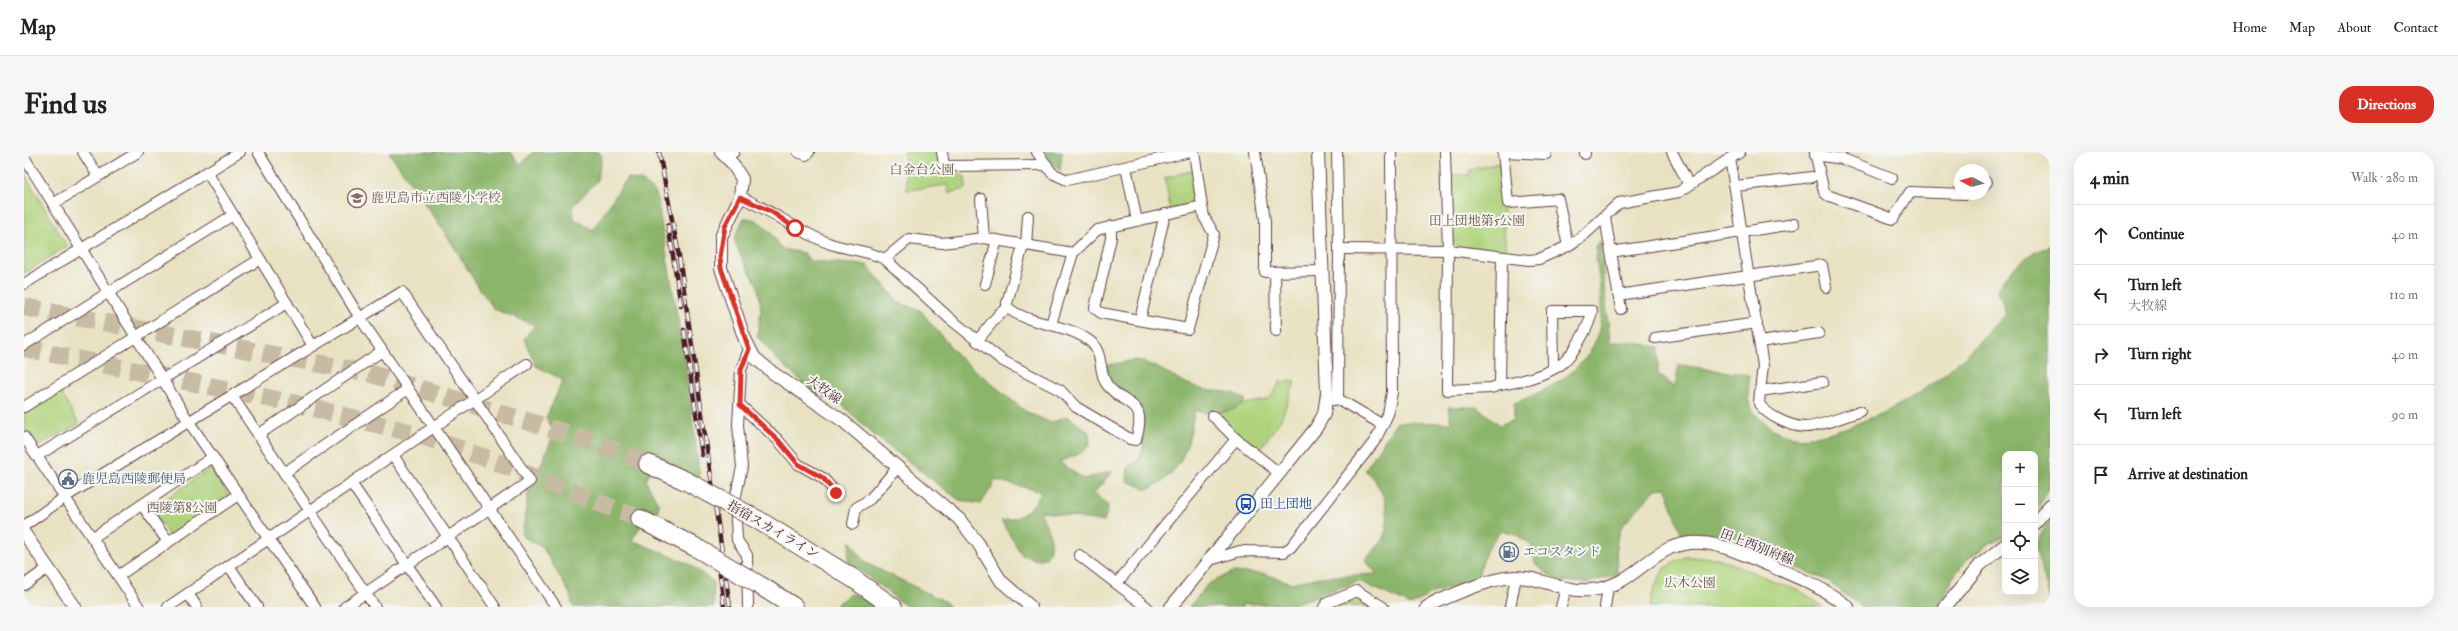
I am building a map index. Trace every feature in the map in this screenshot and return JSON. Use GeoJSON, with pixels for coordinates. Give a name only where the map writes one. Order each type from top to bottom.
{"type":"FeatureCollection","features":[{"type":"Feature","properties":{"kind":"highway","name":"指宿スカイライン"},"geometry":{"type":"LineString","coordinates":[[648,464],[686,481],[758,520],[854,579],[893,607]]}},
{"type":"Feature","properties":{"kind":"highway"},"geometry":{"type":"LineString","coordinates":[[640,519],[694,547],[794,607]]}},
{"type":"Feature","properties":{"kind":"street"},"geometry":{"type":"LineString","coordinates":[[83,152],[98,176]]}},
{"type":"Feature","properties":{"kind":"street"},"geometry":{"type":"LineString","coordinates":[[53,204],[138,152]]}},
{"type":"Feature","properties":{"kind":"street"},"geometry":{"type":"LineString","coordinates":[[24,284],[240,152]]}},
{"type":"Feature","properties":{"kind":"street"},"geometry":{"type":"LineString","coordinates":[[258,152],[360,318],[433,428],[556,607]]}},
{"type":"Feature","properties":{"kind":"street"},"geometry":{"type":"LineString","coordinates":[[798,152],[806,155],[809,152]]}},
{"type":"Feature","properties":{"kind":"street"},"geometry":{"type":"LineString","coordinates":[[942,152],[944,166],[1047,165]]}},
{"type":"Feature","properties":{"kind":"street"},"geometry":{"type":"LineString","coordinates":[[1037,152],[1052,173],[1067,180],[1190,152]]}},
{"type":"Feature","properties":{"kind":"street"},"geometry":{"type":"LineString","coordinates":[[1111,226],[1111,238],[1095,308],[1101,313],[1188,329],[1214,234],[1204,217],[1194,152]]}},
{"type":"Feature","properties":{"kind":"street"},"geometry":{"type":"LineString","coordinates":[[1255,152],[1265,220],[1265,272],[1322,271]]}},
{"type":"Feature","properties":{"kind":"street"},"geometry":{"type":"LineString","coordinates":[[1318,152],[1322,271],[1332,401]]}},
{"type":"Feature","properties":{"kind":"street"},"geometry":{"type":"LineString","coordinates":[[1171,607],[1316,428],[1332,401],[1339,249],[1337,152]]}},
{"type":"Feature","properties":{"kind":"street"},"geometry":{"type":"LineString","coordinates":[[1210,560],[1240,551],[1284,552],[1291,547],[1374,442],[1388,414],[1392,392],[1393,249],[1391,152]]}},
{"type":"Feature","properties":{"kind":"street"},"geometry":{"type":"LineString","coordinates":[[1445,152],[1448,250],[1447,390],[1491,388],[1514,383],[1558,366],[1568,358],[1585,331],[1592,311],[1552,312],[1553,367]]}},
{"type":"Feature","properties":{"kind":"street"},"geometry":{"type":"LineString","coordinates":[[1546,154],[1503,152],[1508,202],[1558,199],[1568,246]]}},
{"type":"Feature","properties":{"kind":"street"},"geometry":{"type":"LineString","coordinates":[[1672,152],[1689,185]]}},
{"type":"Feature","properties":{"kind":"street"},"geometry":{"type":"LineString","coordinates":[[1339,249],[1448,250],[1539,260],[1568,246],[1605,218],[1619,203],[1678,192],[1740,152]]}},
{"type":"Feature","properties":{"kind":"street","name":"大牧線"},"geometry":{"type":"LineString","coordinates":[[727,153],[742,179],[740,197],[725,226],[720,257],[721,268],[749,349],[762,365],[830,411],[958,519],[975,538],[1001,581],[1031,607]]}},
{"type":"Feature","properties":{"kind":"street"},"geometry":{"type":"LineString","coordinates":[[1892,178],[1843,159],[1815,153],[1824,192],[1827,195],[1893,219],[1910,192],[1954,194]]}},
{"type":"Feature","properties":{"kind":"street"},"geometry":{"type":"LineString","coordinates":[[24,156],[189,422],[315,607]]}},
{"type":"Feature","properties":{"kind":"street"},"geometry":{"type":"LineString","coordinates":[[1730,158],[1736,186],[1763,366],[1759,404],[1763,409],[1783,421],[1805,428],[1860,411]]}},
{"type":"Feature","properties":{"kind":"street"},"geometry":{"type":"LineString","coordinates":[[1126,167],[1137,221]]}},
{"type":"Feature","properties":{"kind":"street"},"geometry":{"type":"LineString","coordinates":[[207,172],[313,346]]}},
{"type":"Feature","properties":{"kind":"street"},"geometry":{"type":"LineString","coordinates":[[1736,186],[1812,177]]}},
{"type":"Feature","properties":{"kind":"street"},"geometry":{"type":"LineString","coordinates":[[740,197],[772,212],[789,225],[831,244],[875,254],[885,259],[923,296],[1003,361],[1060,390],[1076,407],[1130,439],[1136,440],[1139,412],[1134,405],[1113,391],[1103,381],[1097,353],[1093,344],[1085,338],[1051,324],[1033,320],[1008,308]]}},
{"type":"Feature","properties":{"kind":"street"},"geometry":{"type":"LineString","coordinates":[[981,199],[984,238]]}},
{"type":"Feature","properties":{"kind":"street"},"geometry":{"type":"LineString","coordinates":[[1051,324],[1073,253],[1097,230],[1202,206]]}},
{"type":"Feature","properties":{"kind":"street"},"geometry":{"type":"LineString","coordinates":[[1140,320],[1165,214]]}},
{"type":"Feature","properties":{"kind":"street"},"geometry":{"type":"LineString","coordinates":[[24,345],[233,215]]}},
{"type":"Feature","properties":{"kind":"street"},"geometry":{"type":"LineString","coordinates":[[1008,308],[1007,303],[1025,246],[1028,216]]}},
{"type":"Feature","properties":{"kind":"street"},"geometry":{"type":"LineString","coordinates":[[1605,218],[1620,309]]}},
{"type":"Feature","properties":{"kind":"street"},"geometry":{"type":"LineString","coordinates":[[1611,252],[1794,224]]}},
{"type":"Feature","properties":{"kind":"street"},"geometry":{"type":"LineString","coordinates":[[885,259],[909,239],[942,243],[984,238],[1073,253]]}},
{"type":"Feature","properties":{"kind":"street"},"geometry":{"type":"LineString","coordinates":[[985,284],[997,240]]}},
{"type":"Feature","properties":{"kind":"street"},"geometry":{"type":"LineString","coordinates":[[1500,385],[1502,257]]}},
{"type":"Feature","properties":{"kind":"street"},"geometry":{"type":"LineString","coordinates":[[24,407],[260,259]]}},
{"type":"Feature","properties":{"kind":"street"},"geometry":{"type":"LineString","coordinates":[[1618,295],[1750,277],[1822,265],[1826,287]]}},
{"type":"Feature","properties":{"kind":"street"},"geometry":{"type":"LineString","coordinates":[[1275,272],[1276,330]]}},
{"type":"Feature","properties":{"kind":"street"},"geometry":{"type":"LineString","coordinates":[[24,526],[65,497],[402,292],[530,481],[345,607]]}},
{"type":"Feature","properties":{"kind":"street"},"geometry":{"type":"LineString","coordinates":[[37,456],[287,303]]}},
{"type":"Feature","properties":{"kind":"street"},"geometry":{"type":"LineString","coordinates":[[977,341],[999,314],[1008,308]]}},
{"type":"Feature","properties":{"kind":"street"},"geometry":{"type":"LineString","coordinates":[[1655,338],[1757,323]]}},
{"type":"Feature","properties":{"kind":"street"},"geometry":{"type":"LineString","coordinates":[[1760,342],[1819,333]]}},
{"type":"Feature","properties":{"kind":"street"},"geometry":{"type":"LineString","coordinates":[[748,607],[747,555],[736,540],[735,500],[742,467],[738,425],[741,370],[749,349]]}},
{"type":"Feature","properties":{"kind":"street"},"geometry":{"type":"LineString","coordinates":[[258,435],[382,351]]}},
{"type":"Feature","properties":{"kind":"street"},"geometry":{"type":"LineString","coordinates":[[168,607],[527,364]]}},
{"type":"Feature","properties":{"kind":"street"},"geometry":{"type":"LineString","coordinates":[[1760,391],[1823,382]]}},
{"type":"Feature","properties":{"kind":"street"},"geometry":{"type":"LineString","coordinates":[[284,472],[408,389]]}},
{"type":"Feature","properties":{"kind":"street"},"geometry":{"type":"LineString","coordinates":[[232,396],[375,607]]}},
{"type":"Feature","properties":{"kind":"street"},"geometry":{"type":"LineString","coordinates":[[1332,401],[1383,425]]}},
{"type":"Feature","properties":{"kind":"street"},"geometry":{"type":"LineString","coordinates":[[740,405],[778,440],[798,464],[823,478],[836,493]]}},
{"type":"Feature","properties":{"kind":"street"},"geometry":{"type":"LineString","coordinates":[[1213,416],[1236,439],[1279,473]]}},
{"type":"Feature","properties":{"kind":"street"},"geometry":{"type":"LineString","coordinates":[[24,437],[139,607]]}},
{"type":"Feature","properties":{"kind":"street"},"geometry":{"type":"LineString","coordinates":[[1117,582],[1236,439]]}},
{"type":"Feature","properties":{"kind":"street"},"geometry":{"type":"LineString","coordinates":[[393,455],[495,607]]}},
{"type":"Feature","properties":{"kind":"street"},"geometry":{"type":"LineString","coordinates":[[92,538],[213,458]]}},
{"type":"Feature","properties":{"kind":"street"},"geometry":{"type":"LineString","coordinates":[[853,524],[856,508],[870,499],[898,467]]}},
{"type":"Feature","properties":{"kind":"street"},"geometry":{"type":"LineString","coordinates":[[351,483],[436,607]]}},
{"type":"Feature","properties":{"kind":"street"},"geometry":{"type":"LineString","coordinates":[[118,576],[238,494]]}},
{"type":"Feature","properties":{"kind":"street"},"geometry":{"type":"LineString","coordinates":[[142,505],[168,542]]}},
{"type":"Feature","properties":{"kind":"street"},"geometry":{"type":"LineString","coordinates":[[2038,519],[2050,505]]}},
{"type":"Feature","properties":{"kind":"street"},"geometry":{"type":"LineString","coordinates":[[24,533],[75,607]]}},
{"type":"Feature","properties":{"kind":"street","name":"田上西別府線"},"geometry":{"type":"LineString","coordinates":[[1427,607],[1469,589],[1516,577],[1566,588],[1589,590],[1608,587],[1626,580],[1670,548],[1686,543],[1704,543],[1726,547],[1806,581],[1826,591],[1848,607]]}},
{"type":"Feature","properties":{"kind":"street"},"geometry":{"type":"LineString","coordinates":[[1945,607],[1980,565],[2002,547]]}},
{"type":"Feature","properties":{"kind":"street"},"geometry":{"type":"LineString","coordinates":[[1079,555],[1117,582],[1146,607]]}},
{"type":"Feature","properties":{"kind":"street"},"geometry":{"type":"LineString","coordinates":[[229,566],[257,607]]}},
{"type":"Feature","properties":{"kind":"street"},"geometry":{"type":"LineString","coordinates":[[24,585],[48,568]]}},
{"type":"Feature","properties":{"kind":"street"},"geometry":{"type":"LineString","coordinates":[[1510,607],[1516,577]]}},
{"type":"Feature","properties":{"kind":"street"},"geometry":{"type":"LineString","coordinates":[[1605,607],[1608,587]]}},
{"type":"Feature","properties":{"kind":"street"},"geometry":{"type":"LineString","coordinates":[[1561,607],[1566,588]]}},
{"type":"Feature","properties":{"kind":"street"},"geometry":{"type":"LineString","coordinates":[[1324,607],[1327,603],[1357,591],[1383,607]]}},
{"type":"Feature","properties":{"kind":"street"},"geometry":{"type":"LineString","coordinates":[[188,594],[197,607]]}},
{"type":"Feature","properties":{"kind":"green space"},"geometry":{"type":"Polygon","coordinates":[[[389,152],[511,152],[520,165],[533,152],[599,152],[602,156],[597,181],[573,206],[574,219],[593,230],[627,178],[644,182],[656,193],[685,362],[700,479],[655,457],[646,481],[659,505],[656,517],[650,511],[632,540],[689,564],[713,582],[714,607],[573,607],[570,594],[543,548],[522,536],[528,494],[555,432],[546,418],[563,380],[536,366],[524,339],[535,325],[494,309],[477,285],[453,245],[389,152]]]}},
{"type":"Feature","properties":{"kind":"green space","name":"白金台公園"},"geometry":{"type":"Polygon","coordinates":[[[904,152],[938,152],[940,170],[957,170],[965,178],[966,189],[949,193],[947,185],[907,190],[904,152]]]}},
{"type":"Feature","properties":{"kind":"green space"},"geometry":{"type":"Polygon","coordinates":[[[1043,152],[1062,152],[1060,171],[1043,152]]]}},
{"type":"Feature","properties":{"kind":"green space","name":"田上団地第5公園"},"geometry":{"type":"Polygon","coordinates":[[[1499,163],[1506,253],[1457,247],[1452,242],[1451,175],[1469,175],[1470,170],[1499,163]]]}},
{"type":"Feature","properties":{"kind":"green space"},"geometry":{"type":"Polygon","coordinates":[[[1194,170],[1197,198],[1193,204],[1170,209],[1165,178],[1194,170]]]}},
{"type":"Feature","properties":{"kind":"green space"},"geometry":{"type":"Polygon","coordinates":[[[24,173],[67,246],[24,273],[24,173]]]}},
{"type":"Feature","properties":{"kind":"green space"},"geometry":{"type":"Polygon","coordinates":[[[744,218],[756,220],[766,228],[782,249],[804,253],[810,261],[867,265],[899,303],[920,310],[959,357],[1025,411],[1051,423],[1067,416],[1089,432],[1090,444],[1079,454],[1059,462],[1084,479],[1113,471],[1094,493],[1108,505],[1104,522],[1040,511],[1051,538],[1050,549],[1047,557],[1038,560],[1022,555],[1001,521],[1020,516],[1030,509],[1042,492],[996,480],[981,504],[959,500],[874,435],[839,402],[814,393],[777,359],[757,336],[761,310],[758,286],[742,259],[734,239],[744,218]]]}},
{"type":"Feature","properties":{"kind":"green space"},"geometry":{"type":"Polygon","coordinates":[[[1600,241],[1610,343],[1624,341],[1659,347],[1658,374],[1675,387],[1679,365],[1750,375],[1748,399],[1755,414],[1768,426],[1779,432],[1794,437],[1805,437],[1835,431],[1883,413],[1906,401],[1933,383],[1972,350],[2006,314],[1998,290],[2008,275],[2026,258],[2050,245],[2050,487],[2038,507],[2038,451],[2002,451],[2002,538],[1981,548],[1968,559],[1956,573],[1942,599],[1935,607],[1862,607],[1826,580],[1727,539],[1704,534],[1682,536],[1666,488],[1656,489],[1622,526],[1616,544],[1617,575],[1587,583],[1561,581],[1546,573],[1535,563],[1531,544],[1515,534],[1501,530],[1487,549],[1477,578],[1431,594],[1411,605],[1359,581],[1293,604],[1241,604],[1244,607],[1189,607],[1208,584],[1233,572],[1266,574],[1291,583],[1320,577],[1377,574],[1365,560],[1382,541],[1386,529],[1387,510],[1382,492],[1365,470],[1397,422],[1451,423],[1448,407],[1477,407],[1500,425],[1514,419],[1514,403],[1546,389],[1574,370],[1585,358],[1594,344],[1599,328],[1601,302],[1595,246],[1600,241]]]}},
{"type":"Feature","properties":{"kind":"green space"},"geometry":{"type":"Polygon","coordinates":[[[1134,360],[1158,368],[1196,387],[1232,393],[1246,400],[1241,405],[1228,411],[1207,413],[1194,411],[1190,435],[1182,458],[1176,468],[1159,484],[1147,489],[1127,481],[1128,467],[1139,459],[1143,449],[1143,410],[1135,400],[1106,381],[1104,366],[1134,360]]]}},
{"type":"Feature","properties":{"kind":"green space"},"geometry":{"type":"Polygon","coordinates":[[[1281,380],[1295,382],[1281,419],[1259,451],[1214,415],[1238,406],[1266,400],[1277,389],[1281,380]]]}},
{"type":"Feature","properties":{"kind":"green space"},"geometry":{"type":"Polygon","coordinates":[[[60,391],[79,424],[36,447],[24,428],[24,414],[60,391]]]}},
{"type":"Feature","properties":{"kind":"green space","name":"西陵第8公園"},"geometry":{"type":"Polygon","coordinates":[[[211,468],[229,497],[170,537],[151,509],[211,468]]]}},
{"type":"Feature","properties":{"kind":"green space"},"geometry":{"type":"Polygon","coordinates":[[[2050,519],[2050,600],[2038,556],[2038,540],[2050,519]]]}},
{"type":"Feature","properties":{"kind":"green space"},"geometry":{"type":"Polygon","coordinates":[[[850,541],[866,563],[946,602],[950,607],[907,607],[848,561],[850,541]]]}},
{"type":"Feature","properties":{"kind":"green space","name":"広木公園"},"geometry":{"type":"Polygon","coordinates":[[[1686,557],[1717,558],[1802,592],[1824,607],[1650,607],[1653,591],[1664,568],[1686,557]]]}},
{"type":"Feature","properties":{"kind":"green space"},"geometry":{"type":"Polygon","coordinates":[[[850,594],[863,597],[877,607],[836,607],[838,603],[850,594]]]}},
{"type":"Feature","properties":{"kind":"green space"},"geometry":{"type":"Polygon","coordinates":[[[1358,597],[1373,607],[1336,606],[1358,597]]]}},
{"type":"Feature","properties":{"kind":"tunnel"},"geometry":{"type":"LineString","coordinates":[[24,307],[368,373],[589,440],[648,464]]}},
{"type":"Feature","properties":{"kind":"tunnel"},"geometry":{"type":"LineString","coordinates":[[24,348],[297,404],[416,434],[486,458],[640,519]]}},
{"type":"Feature","properties":{"kind":"railway"},"geometry":{"type":"LineString","coordinates":[[659,152],[679,256],[730,607]]}},
{"type":"Feature","properties":{"kind":"railway"},"geometry":{"type":"LineString","coordinates":[[668,225],[681,306]]}},
{"type":"Feature","properties":{"kind":"railway"},"geometry":{"type":"LineString","coordinates":[[684,330],[702,455]]}},
{"type":"Feature","properties":{"kind":"railway"},"geometry":{"type":"LineString","coordinates":[[718,559],[724,607]]}},
{"type":"Feature","properties":{"kind":"place","name":"鹿児島市立西陵小学校"},"geometry":{"type":"Point","coordinates":[357,198]}},
{"type":"Feature","properties":{"kind":"place","name":"鹿児島西陵郵便局"},"geometry":{"type":"Point","coordinates":[68,479]}},
{"type":"Feature","properties":{"kind":"place","name":"田上団地"},"geometry":{"type":"Point","coordinates":[1246,504]}},
{"type":"Feature","properties":{"kind":"place","name":"エコスタンド"},"geometry":{"type":"Point","coordinates":[1509,552]}},
{"type":"Feature","properties":{"kind":"route"},"geometry":{"type":"LineString","coordinates":[[795,228],[772,212],[740,197],[734,205],[721,237],[721,268],[742,325],[744,337],[749,349],[741,370],[740,405],[778,440],[798,464],[823,478],[836,493]]}}]}
